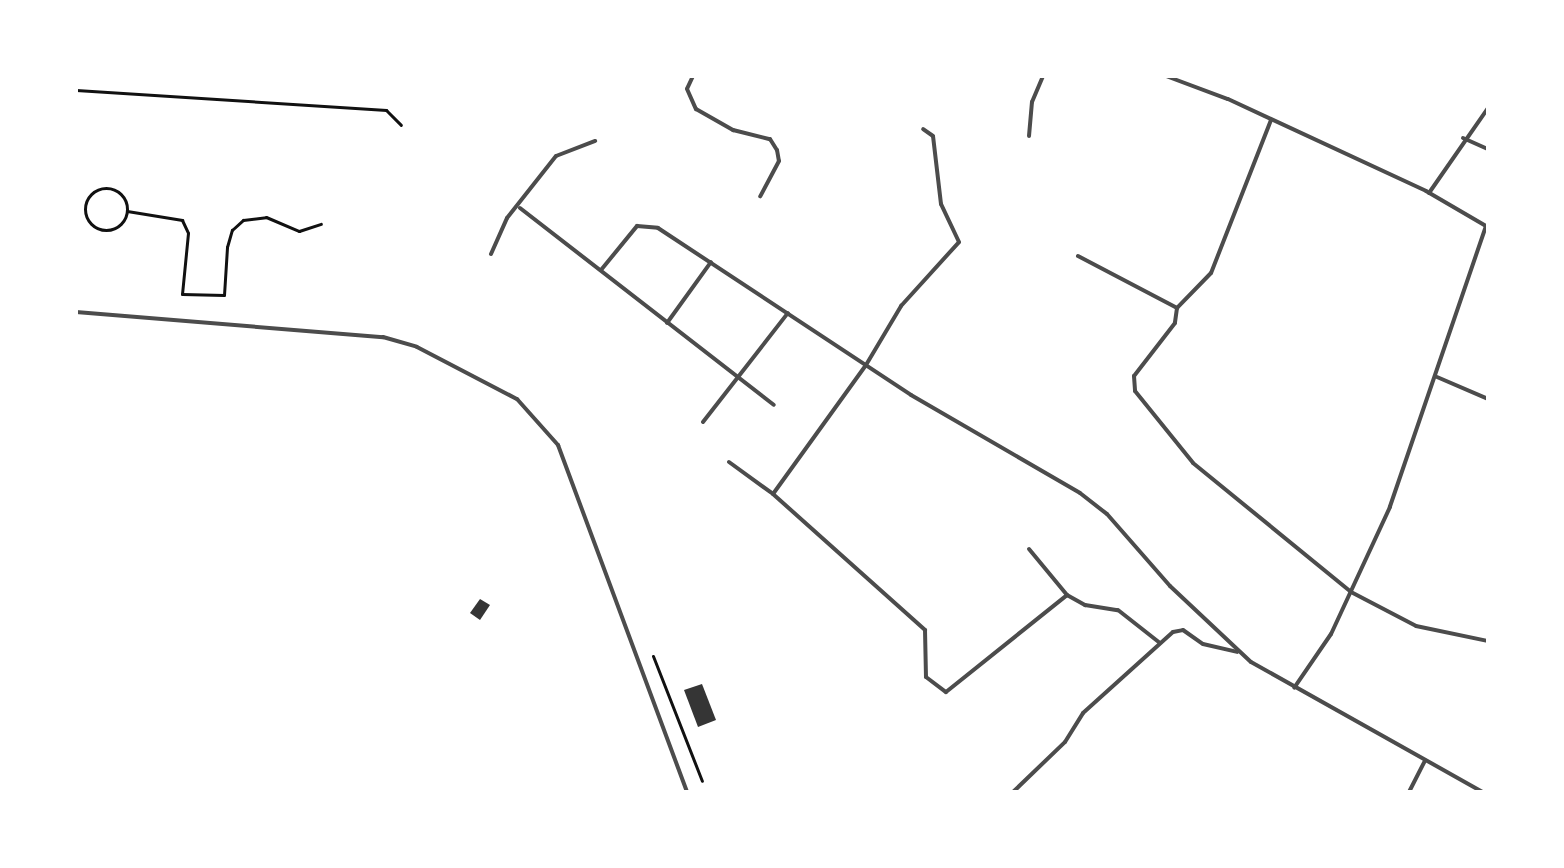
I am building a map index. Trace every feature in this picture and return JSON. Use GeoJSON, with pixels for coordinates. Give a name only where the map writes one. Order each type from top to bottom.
{"type":"FeatureCollection","features":[{"type":"Feature","properties":{"kind":"lane"},"geometry":{"type":"LineString","coordinates":[[693,76],[687,89],[696,109],[733,130],[770,139],[777,150],[779,161],[760,196]]}},
{"type":"Feature","properties":{"kind":"lane"},"geometry":{"type":"LineString","coordinates":[[1029,136],[1032,102],[1043,76]]}},
{"type":"Feature","properties":{"kind":"lane"},"geometry":{"type":"LineString","coordinates":[[1166,76],[1271,119],[1429,193],[1486,226],[1437,377],[1390,507],[1331,634],[1294,688]]}},
{"type":"Feature","properties":{"kind":"lane"},"geometry":{"type":"LineString","coordinates":[[1429,193],[1463,138],[1488,108]]}},
{"type":"Feature","properties":{"kind":"lane"},"geometry":{"type":"LineString","coordinates":[[1271,119],[1211,273],[1177,308],[1175,323],[1134,376],[1135,391],[1193,463],[1351,592],[1416,626],[1488,641]]}},
{"type":"Feature","properties":{"kind":"lane"},"geometry":{"type":"LineString","coordinates":[[773,494],[866,365],[901,306],[959,242],[941,204],[933,136],[923,129]]}},
{"type":"Feature","properties":{"kind":"lane"},"geometry":{"type":"LineString","coordinates":[[1463,138],[1481,150],[1488,149]]}},
{"type":"Feature","properties":{"kind":"lane"},"geometry":{"type":"LineString","coordinates":[[491,254],[507,218],[520,208],[556,156],[595,141]]}},
{"type":"Feature","properties":{"kind":"lane"},"geometry":{"type":"LineString","coordinates":[[520,208],[774,405]]}},
{"type":"Feature","properties":{"kind":"lane"},"geometry":{"type":"LineString","coordinates":[[601,270],[637,226],[647,224],[711,262],[866,365],[1107,514],[1238,652],[1294,688],[1483,792]]}},
{"type":"Feature","properties":{"kind":"lane"},"geometry":{"type":"LineString","coordinates":[[1078,256],[1177,308]]}},
{"type":"Feature","properties":{"kind":"lane"},"geometry":{"type":"LineString","coordinates":[[667,323],[711,262]]}},
{"type":"Feature","properties":{"kind":"lane"},"geometry":{"type":"LineString","coordinates":[[76,312],[383,337],[417,347],[517,399],[558,445],[687,792]]}},
{"type":"Feature","properties":{"kind":"lane"},"geometry":{"type":"LineString","coordinates":[[703,422],[788,313]]}},
{"type":"Feature","properties":{"kind":"lane"},"geometry":{"type":"LineString","coordinates":[[1437,377],[1488,399]]}},
{"type":"Feature","properties":{"kind":"lane"},"geometry":{"type":"LineString","coordinates":[[729,462],[773,494],[925,630],[926,677],[946,692],[1067,595]]}},
{"type":"Feature","properties":{"kind":"lane"},"geometry":{"type":"LineString","coordinates":[[1029,549],[1067,595],[1085,605],[1118,610],[1160,643]]}},
{"type":"Feature","properties":{"kind":"lane"},"geometry":{"type":"LineString","coordinates":[[1013,792],[1065,742],[1083,713],[1160,643],[1183,630],[1203,644],[1238,652]]}},
{"type":"Feature","properties":{"kind":"lane"},"geometry":{"type":"LineString","coordinates":[[1409,792],[1425,761]]}},
{"type":"Feature","properties":{"kind":"path"},"geometry":{"type":"LineString","coordinates":[[76,90],[386,110],[401,125]]}},
{"type":"Feature","properties":{"kind":"path"},"geometry":{"type":"LineString","coordinates":[[107,187],[124,198],[127,211],[121,224],[107,231],[88,222],[84,208],[94,191],[107,187]]}},
{"type":"Feature","properties":{"kind":"path"},"geometry":{"type":"LineString","coordinates":[[76,207],[84,208]]}},
{"type":"Feature","properties":{"kind":"path"},"geometry":{"type":"LineString","coordinates":[[127,211],[182,220],[188,233],[182,294],[224,295],[227,247],[243,220],[266,217],[299,231],[321,224]]}},
{"type":"Feature","properties":{"kind":"path"},"geometry":{"type":"LineString","coordinates":[[653,656],[702,781]]}},
{"type":"Feature","properties":{"kind":"building"},"geometry":{"type":"Polygon","coordinates":[[[480,599],[490,605],[480,620],[470,613],[480,599]]]}},
{"type":"Feature","properties":{"kind":"building"},"geometry":{"type":"Polygon","coordinates":[[[702,684],[716,720],[698,727],[684,690],[702,684]]]}}]}
